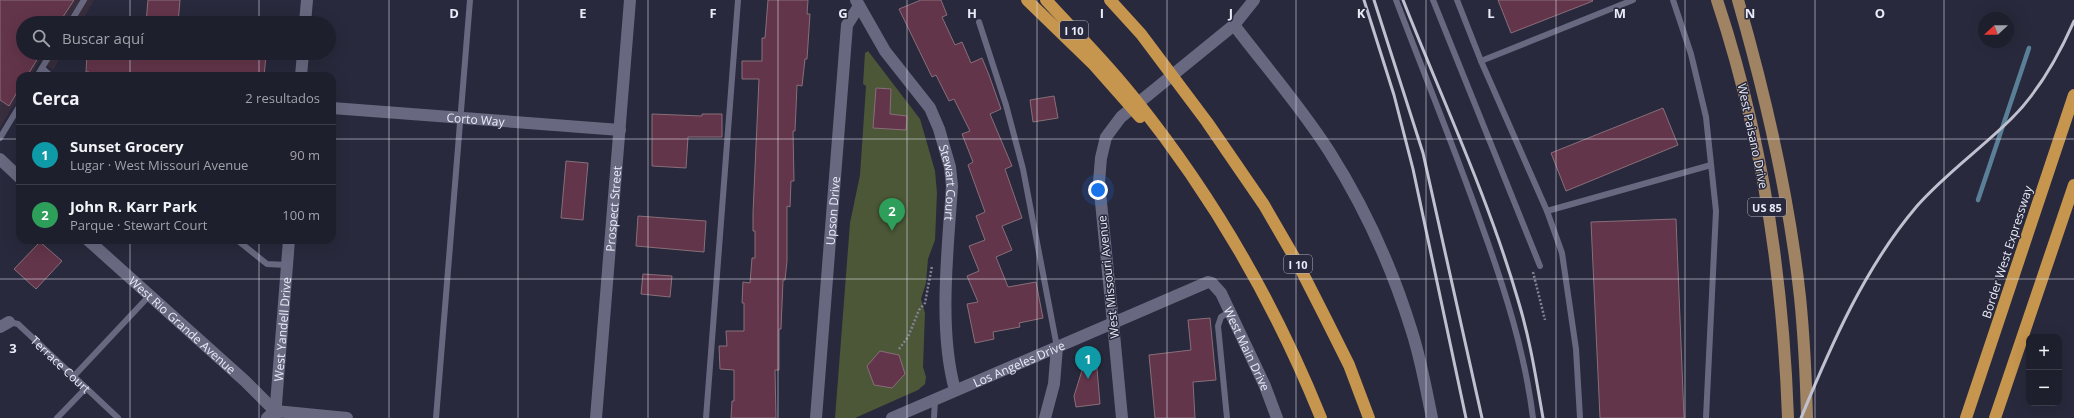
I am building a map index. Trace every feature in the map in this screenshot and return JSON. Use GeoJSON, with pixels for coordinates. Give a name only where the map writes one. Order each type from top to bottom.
{"type":"FeatureCollection","features":[{"type":"Feature","properties":{"kind":"highway"},"geometry":{"type":"LineString","coordinates":[[1027,0],[1098,63]]}},
{"type":"Feature","properties":{"kind":"highway","name":"I 10"},"geometry":{"type":"LineString","coordinates":[[1046,0],[1098,63],[1135,98],[1170,151],[1230,236],[1280,326],[1321,418]]}},
{"type":"Feature","properties":{"kind":"highway","name":"I 10"},"geometry":{"type":"LineString","coordinates":[[1110,0],[1141,34],[1163,66],[1207,122],[1264,205],[1297,262],[1349,366],[1369,418]]}},
{"type":"Feature","properties":{"kind":"highway","name":"Border West Expressway"},"geometry":{"type":"LineString","coordinates":[[1966,418],[2074,95]]}},
{"type":"Feature","properties":{"kind":"highway"},"geometry":{"type":"LineString","coordinates":[[1995,418],[2074,185]]}},
{"type":"Feature","properties":{"kind":"main road","name":"West Paisano Drive"},"geometry":{"type":"LineString","coordinates":[[1718,0],[1742,85],[1762,175],[1777,268],[1782,311],[1788,418]]}},
{"type":"Feature","properties":{"kind":"main road","name":"West Paisano Drive"},"geometry":{"type":"LineString","coordinates":[[1738,0],[1767,108],[1783,187],[1800,296],[1807,418]]}},
{"type":"Feature","properties":{"kind":"street"},"geometry":{"type":"LineString","coordinates":[[306,16],[307,0]]}},
{"type":"Feature","properties":{"kind":"street","name":"Prospect Street"},"geometry":{"type":"LineString","coordinates":[[596,418],[630,0]]}},
{"type":"Feature","properties":{"kind":"street","name":"West Missouri Avenue"},"geometry":{"type":"LineString","coordinates":[[1122,418],[1099,182],[1101,158],[1106,137],[1121,117],[1234,25],[1254,0]]}},
{"type":"Feature","properties":{"kind":"street","name":"Stewart Court"},"geometry":{"type":"LineString","coordinates":[[857,3],[885,51],[930,108],[939,129],[950,166],[952,186],[947,333],[950,373],[955,390]]}},
{"type":"Feature","properties":{"kind":"street","name":"Upson Drive"},"geometry":{"type":"LineString","coordinates":[[816,418],[847,25],[857,3]]}},
{"type":"Feature","properties":{"kind":"street"},"geometry":{"type":"LineString","coordinates":[[1234,25],[1312,126],[1329,151],[1353,193],[1378,245],[1402,304],[1420,362],[1432,418]]}},
{"type":"Feature","properties":{"kind":"street"},"geometry":{"type":"LineString","coordinates":[[301,72],[302,60]]}},
{"type":"Feature","properties":{"kind":"street","name":"Corto Way"},"geometry":{"type":"LineString","coordinates":[[336,108],[620,130]]}},
{"type":"Feature","properties":{"kind":"street"},"geometry":{"type":"LineString","coordinates":[[0,159],[16,174]]}},
{"type":"Feature","properties":{"kind":"street","name":"West Rio Grande Avenue"},"geometry":{"type":"LineString","coordinates":[[92,244],[245,382],[272,416]]}},
{"type":"Feature","properties":{"kind":"street","name":"West Yandell Drive"},"geometry":{"type":"LineString","coordinates":[[272,416],[289,244]]}},
{"type":"Feature","properties":{"kind":"street","name":"Los Angeles Drive"},"geometry":{"type":"LineString","coordinates":[[892,418],[1203,283],[1212,283]]}},
{"type":"Feature","properties":{"kind":"street","name":"West Main Drive"},"geometry":{"type":"LineString","coordinates":[[1212,283],[1221,293],[1265,386],[1277,418]]}},
{"type":"Feature","properties":{"kind":"street"},"geometry":{"type":"LineString","coordinates":[[1046,418],[1054,384],[1057,346]]}},
{"type":"Feature","properties":{"kind":"street"},"geometry":{"type":"LineString","coordinates":[[272,416],[346,418]]}},
{"type":"Feature","properties":{"kind":"lane"},"geometry":{"type":"LineString","coordinates":[[74,16],[84,0]]}},
{"type":"Feature","properties":{"kind":"lane"},"geometry":{"type":"LineString","coordinates":[[436,418],[470,0]]}},
{"type":"Feature","properties":{"kind":"lane"},"geometry":{"type":"LineString","coordinates":[[706,418],[738,0]]}},
{"type":"Feature","properties":{"kind":"lane"},"geometry":{"type":"LineString","coordinates":[[1396,0],[1466,179],[1503,286],[1520,349],[1534,418]]}},
{"type":"Feature","properties":{"kind":"lane"},"geometry":{"type":"LineString","coordinates":[[1433,0],[1540,266]]}},
{"type":"Feature","properties":{"kind":"lane"},"geometry":{"type":"LineString","coordinates":[[1457,0],[1481,61],[1547,211],[1562,253],[1576,349],[1580,418]]}},
{"type":"Feature","properties":{"kind":"lane"},"geometry":{"type":"LineString","coordinates":[[1481,61],[1633,0]]}},
{"type":"Feature","properties":{"kind":"lane"},"geometry":{"type":"LineString","coordinates":[[1672,0],[1691,54],[1706,117],[1716,211],[1706,418]]}},
{"type":"Feature","properties":{"kind":"lane"},"geometry":{"type":"LineString","coordinates":[[979,22],[1006,105],[1021,162],[1057,346]]}},
{"type":"Feature","properties":{"kind":"lane"},"geometry":{"type":"LineString","coordinates":[[40,72],[47,60]]}},
{"type":"Feature","properties":{"kind":"lane"},"geometry":{"type":"LineString","coordinates":[[42,68],[46,72]]}},
{"type":"Feature","properties":{"kind":"lane"},"geometry":{"type":"LineString","coordinates":[[0,138],[16,112]]}},
{"type":"Feature","properties":{"kind":"lane"},"geometry":{"type":"LineString","coordinates":[[1547,211],[1711,165]]}},
{"type":"Feature","properties":{"kind":"lane"},"geometry":{"type":"LineString","coordinates":[[242,244],[267,264],[287,265]]}},
{"type":"Feature","properties":{"kind":"lane"},"geometry":{"type":"LineString","coordinates":[[74,376],[149,296]]}},
{"type":"Feature","properties":{"kind":"lane"},"geometry":{"type":"LineString","coordinates":[[1227,418],[1218,326],[1221,317],[1230,312]]}},
{"type":"Feature","properties":{"kind":"lane","name":"Terrace Court"},"geometry":{"type":"LineString","coordinates":[[4,324],[18,324],[118,418]]}},
{"type":"Feature","properties":{"kind":"lane"},"geometry":{"type":"LineString","coordinates":[[57,418],[86,388]]}},
{"type":"Feature","properties":{"kind":"lane"},"geometry":{"type":"LineString","coordinates":[[934,418],[935,399]]}},
{"type":"Feature","properties":{"kind":"path"},"geometry":{"type":"LineString","coordinates":[[899,349],[908,338],[919,310],[925,302],[933,262]]}},
{"type":"Feature","properties":{"kind":"shaded area"},"geometry":{"type":"Polygon","coordinates":[[[0,0],[94,0],[85,16],[16,16],[16,60],[40,60],[33,72],[16,72],[16,102],[0,128],[0,0]]]}},
{"type":"Feature","properties":{"kind":"shaded area"},"geometry":{"type":"Polygon","coordinates":[[[40,60],[59,60],[53,70],[40,60]]]}},
{"type":"Feature","properties":{"kind":"green space"},"geometry":{"type":"Polygon","coordinates":[[[868,51],[920,119],[935,171],[937,193],[935,240],[928,259],[926,283],[921,299],[925,313],[923,367],[926,377],[925,384],[918,390],[855,418],[835,418],[850,223],[860,175],[866,86],[863,84],[865,53],[868,51]]]}},
{"type":"Feature","properties":{"kind":"building"},"geometry":{"type":"Polygon","coordinates":[[[0,0],[74,0],[64,16],[16,16],[16,60],[37,60],[29,72],[16,72],[16,94],[9,106],[0,100],[0,0]]]}},
{"type":"Feature","properties":{"kind":"building"},"geometry":{"type":"Polygon","coordinates":[[[148,0],[180,0],[179,16],[147,16],[148,0]]]}},
{"type":"Feature","properties":{"kind":"building"},"geometry":{"type":"Polygon","coordinates":[[[768,0],[808,0],[807,14],[810,14],[807,59],[805,59],[802,86],[797,85],[795,131],[793,131],[794,181],[791,181],[790,207],[787,206],[787,261],[785,280],[783,280],[781,329],[779,329],[779,370],[775,370],[776,418],[731,418],[732,401],[734,401],[734,370],[720,369],[719,346],[727,346],[726,331],[744,331],[744,303],[742,303],[743,282],[750,283],[752,258],[755,258],[753,213],[759,79],[742,79],[742,61],[762,61],[762,38],[765,38],[768,0]]]}},
{"type":"Feature","properties":{"kind":"building"},"geometry":{"type":"Polygon","coordinates":[[[921,0],[941,0],[947,15],[942,17],[955,45],[962,42],[971,63],[982,58],[989,75],[1001,109],[990,114],[1012,166],[1005,169],[1022,218],[1002,226],[1012,250],[996,257],[1008,287],[1036,282],[1043,318],[1019,323],[1020,327],[993,332],[994,339],[975,343],[967,304],[978,302],[967,276],[979,271],[969,246],[985,240],[976,216],[985,212],[968,165],[973,162],[962,134],[970,131],[954,99],[949,101],[936,75],[932,77],[899,9],[921,0]]]}},
{"type":"Feature","properties":{"kind":"building"},"geometry":{"type":"Polygon","coordinates":[[[1498,0],[1592,0],[1593,1],[1511,33],[1498,0]]]}},
{"type":"Feature","properties":{"kind":"building"},"geometry":{"type":"Polygon","coordinates":[[[87,60],[266,60],[264,72],[86,72],[87,60]]]}},
{"type":"Feature","properties":{"kind":"building"},"geometry":{"type":"Polygon","coordinates":[[[876,88],[891,89],[890,114],[907,116],[906,130],[873,128],[876,88]]]}},
{"type":"Feature","properties":{"kind":"building"},"geometry":{"type":"Polygon","coordinates":[[[1054,96],[1058,118],[1033,122],[1030,100],[1054,96]]]}},
{"type":"Feature","properties":{"kind":"building"},"geometry":{"type":"Polygon","coordinates":[[[1663,108],[1678,145],[1566,191],[1551,153],[1663,108]]]}},
{"type":"Feature","properties":{"kind":"building"},"geometry":{"type":"Polygon","coordinates":[[[652,114],[702,116],[702,114],[722,114],[722,137],[688,137],[686,168],[652,166],[652,114]]]}},
{"type":"Feature","properties":{"kind":"building"},"geometry":{"type":"Polygon","coordinates":[[[566,161],[588,163],[583,220],[561,218],[566,161]]]}},
{"type":"Feature","properties":{"kind":"building"},"geometry":{"type":"Polygon","coordinates":[[[638,216],[706,221],[704,252],[636,246],[638,216]]]}},
{"type":"Feature","properties":{"kind":"building"},"geometry":{"type":"Polygon","coordinates":[[[1676,219],[1684,418],[1600,418],[1591,222],[1676,219]]]}},
{"type":"Feature","properties":{"kind":"building"},"geometry":{"type":"Polygon","coordinates":[[[38,244],[42,244],[62,261],[36,289],[14,269],[38,244]]]}},
{"type":"Feature","properties":{"kind":"building"},"geometry":{"type":"Polygon","coordinates":[[[643,274],[672,276],[670,297],[641,294],[643,274]]]}},
{"type":"Feature","properties":{"kind":"building"},"geometry":{"type":"Polygon","coordinates":[[[1210,318],[1216,380],[1193,382],[1195,418],[1155,418],[1149,355],[1191,350],[1188,320],[1210,318]]]}},
{"type":"Feature","properties":{"kind":"building"},"geometry":{"type":"Polygon","coordinates":[[[880,351],[899,355],[905,374],[892,388],[874,385],[867,366],[880,351]]]}},
{"type":"Feature","properties":{"kind":"building"},"geometry":{"type":"Polygon","coordinates":[[[1096,357],[1100,404],[1076,407],[1074,396],[1085,361],[1096,357]]]}},
{"type":"Feature","properties":{"kind":"waterway"},"geometry":{"type":"LineString","coordinates":[[1978,200],[2029,48]]}},
{"type":"Feature","properties":{"kind":"railway"},"geometry":{"type":"LineString","coordinates":[[1364,0],[1394,95],[1413,169],[1466,418]]}},
{"type":"Feature","properties":{"kind":"railway"},"geometry":{"type":"LineString","coordinates":[[1374,0],[1423,153],[1482,418]]}},
{"type":"Feature","properties":{"kind":"railway"},"geometry":{"type":"LineString","coordinates":[[1403,0],[1479,186],[1506,262],[1526,329],[1543,418]]}},
{"type":"Feature","properties":{"kind":"railway"},"geometry":{"type":"LineString","coordinates":[[1801,418],[1837,335],[1865,281],[1898,230],[1928,194],[2012,118],[2022,107],[2048,72],[2074,21]]}},
{"type":"Feature","properties":{"kind":"place","name":"John R. Karr Park"},"geometry":{"type":"Point","coordinates":[892,231]}},
{"type":"Feature","properties":{"kind":"place","name":"Sunset Grocery"},"geometry":{"type":"Point","coordinates":[1088,379]}}]}
